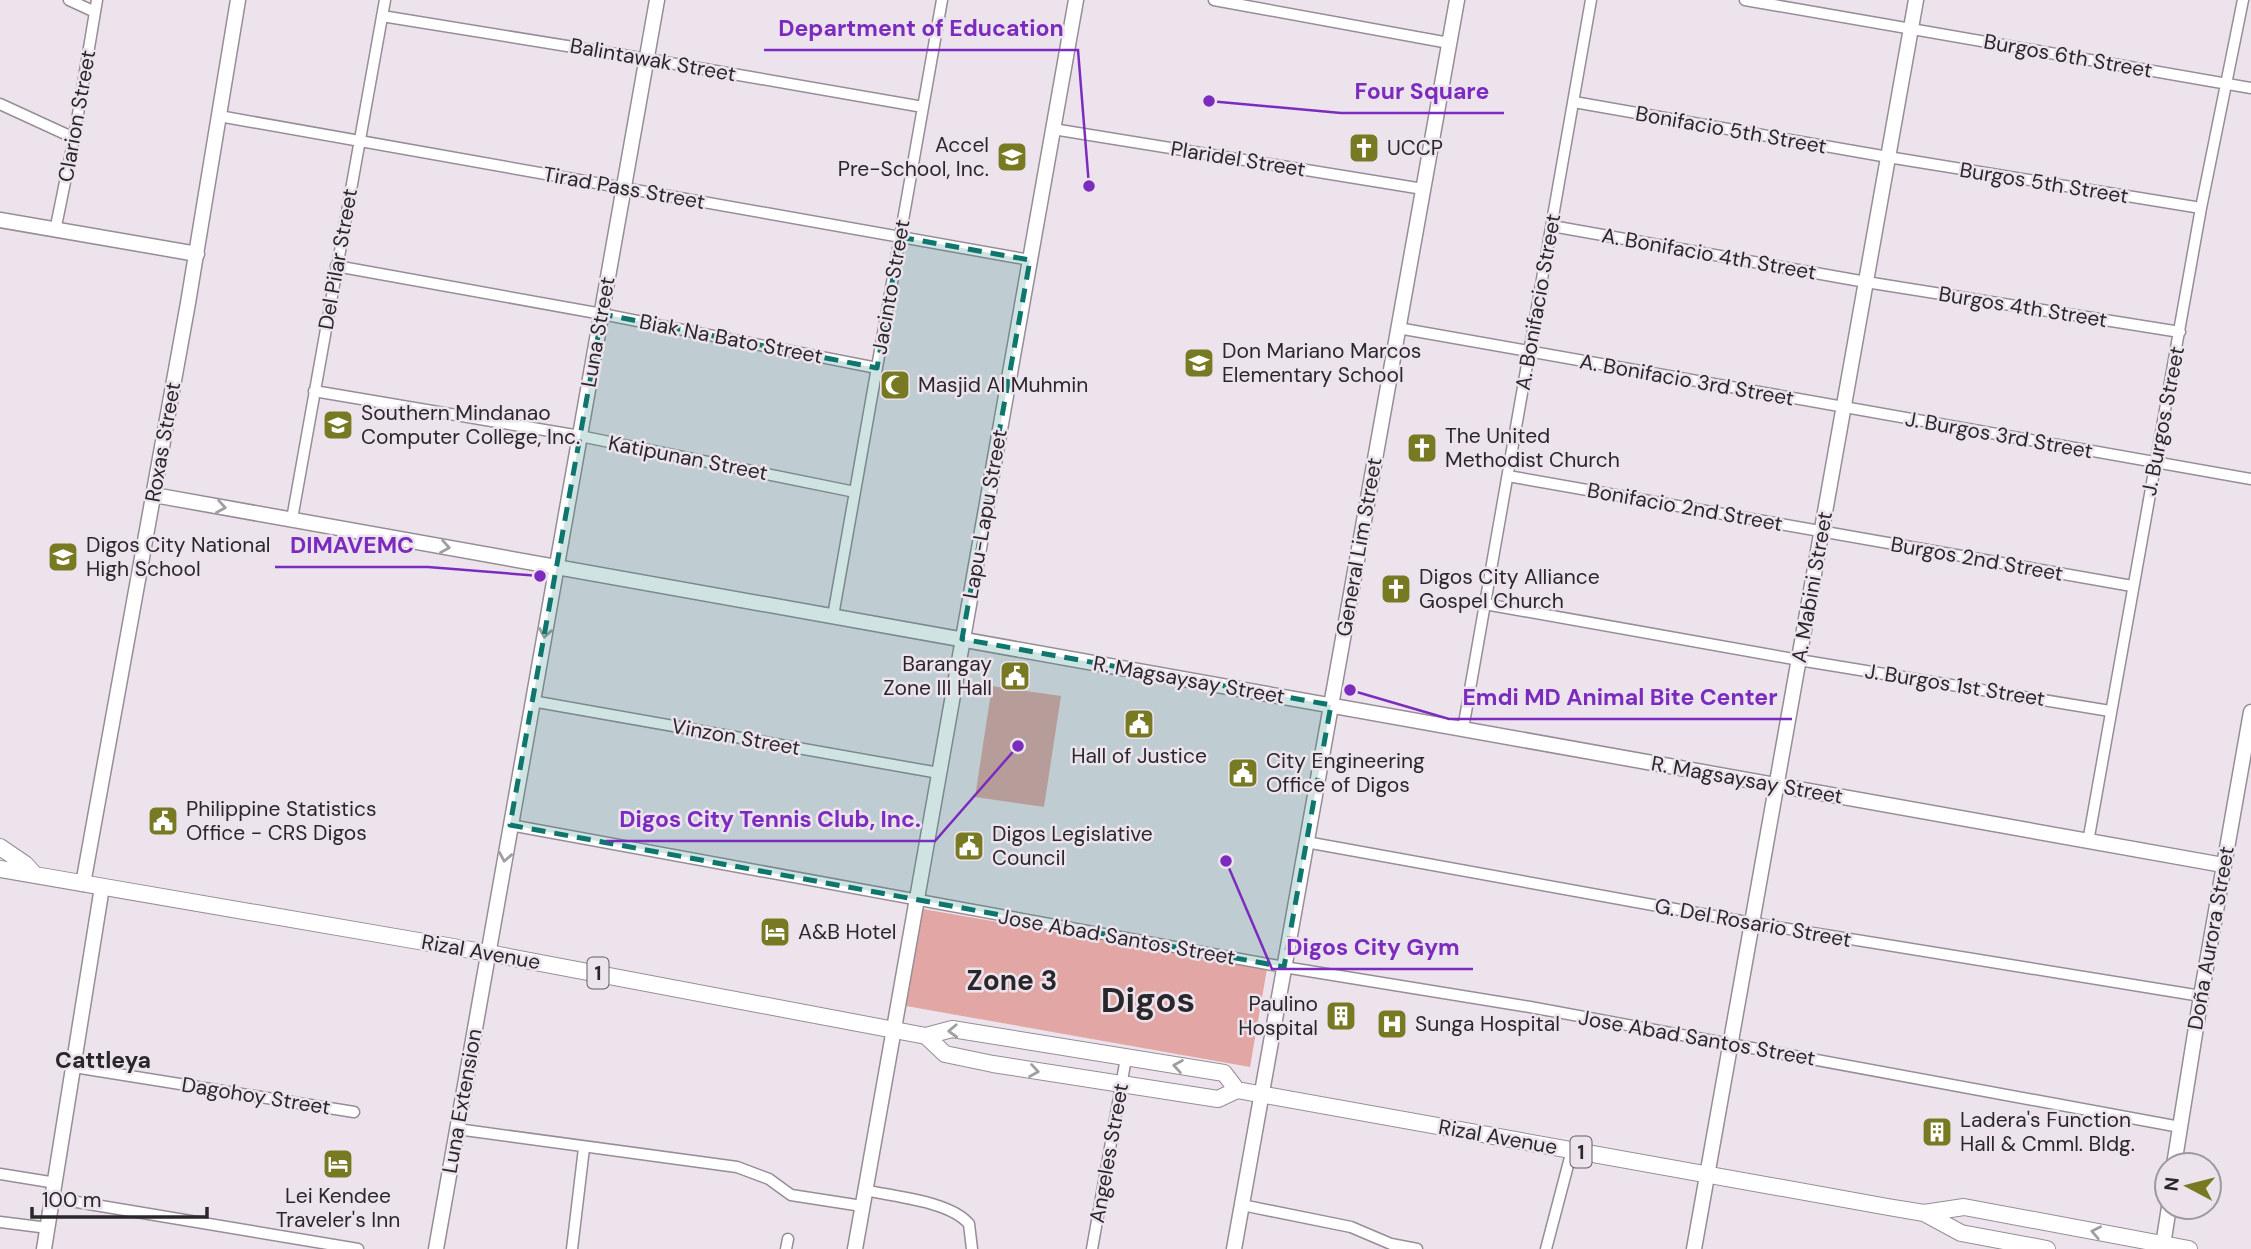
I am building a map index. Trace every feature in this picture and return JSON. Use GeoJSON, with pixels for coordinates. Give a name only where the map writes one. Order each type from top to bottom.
{"type":"FeatureCollection","features":[{"type":"Feature","properties":{"kind":"main road"},"geometry":{"type":"LineString","coordinates":[[0,847],[25,864],[34,875]]}},
{"type":"Feature","properties":{"kind":"main road","name":"Rizal Avenue"},"geometry":{"type":"LineString","coordinates":[[0,869],[488,953],[926,1036],[952,1028],[1224,1073],[1237,1090]]}},
{"type":"Feature","properties":{"kind":"main road","name":"Rizal Avenue"},"geometry":{"type":"LineString","coordinates":[[926,1036],[945,1054],[1218,1099],[1237,1090],[1262,1094],[1924,1213],[1961,1233],[2047,1249]]}},
{"type":"Feature","properties":{"kind":"main road"},"geometry":{"type":"LineString","coordinates":[[1077,1077],[1081,1051]]}},
{"type":"Feature","properties":{"kind":"main road","name":"Rizal Avenue"},"geometry":{"type":"LineString","coordinates":[[1924,1213],[1964,1207],[2163,1247],[2189,1249]]}},
{"type":"Feature","properties":{"kind":"street"},"geometry":{"type":"LineString","coordinates":[[69,0],[96,6]]}},
{"type":"Feature","properties":{"kind":"street","name":"Roxas Street"},"geometry":{"type":"LineString","coordinates":[[83,884],[197,254],[238,0]]}},
{"type":"Feature","properties":{"kind":"street","name":"Del Pilar Street"},"geometry":{"type":"LineString","coordinates":[[292,519],[385,0]]}},
{"type":"Feature","properties":{"kind":"street","name":"Luna Street"},"geometry":{"type":"LineString","coordinates":[[488,953],[657,0]]}},
{"type":"Feature","properties":{"kind":"street","name":"Jacinto Street"},"geometry":{"type":"LineString","coordinates":[[833,616],[942,0]]}},
{"type":"Feature","properties":{"kind":"street","name":"Lapu-Lapu Street"},"geometry":{"type":"LineString","coordinates":[[855,1249],[1076,0]]}},
{"type":"Feature","properties":{"kind":"street"},"geometry":{"type":"LineString","coordinates":[[1214,0],[1449,43]]}},
{"type":"Feature","properties":{"kind":"street","name":"General Lim Street"},"geometry":{"type":"LineString","coordinates":[[1234,1249],[1457,0]]}},
{"type":"Feature","properties":{"kind":"street","name":"A. Bonifacio Street"},"geometry":{"type":"LineString","coordinates":[[1464,729],[1591,0]]}},
{"type":"Feature","properties":{"kind":"street","name":"Burgos 6th Street"},"geometry":{"type":"LineString","coordinates":[[1745,0],[2251,88]]}},
{"type":"Feature","properties":{"kind":"street","name":"A. Mabini Street"},"geometry":{"type":"LineString","coordinates":[[1694,1249],[1916,0]]}},
{"type":"Feature","properties":{"kind":"street","name":"J. Burgos Street"},"geometry":{"type":"LineString","coordinates":[[2088,842],[2201,208],[2243,0]]}},
{"type":"Feature","properties":{"kind":"street","name":"Clarion Street"},"geometry":{"type":"LineString","coordinates":[[55,231],[96,6]]}},
{"type":"Feature","properties":{"kind":"street","name":"Balintawak Street"},"geometry":{"type":"LineString","coordinates":[[382,16],[647,58],[923,107]]}},
{"type":"Feature","properties":{"kind":"street","name":"Bonifacio 5th Street"},"geometry":{"type":"LineString","coordinates":[[1574,102],[1888,158]]}},
{"type":"Feature","properties":{"kind":"street"},"geometry":{"type":"LineString","coordinates":[[0,104],[74,138]]}},
{"type":"Feature","properties":{"kind":"street","name":"Tirad Pass Street"},"geometry":{"type":"LineString","coordinates":[[219,116],[1030,260]]}},
{"type":"Feature","properties":{"kind":"street","name":"Plaridel Street"},"geometry":{"type":"LineString","coordinates":[[1053,129],[1423,189]]}},
{"type":"Feature","properties":{"kind":"street","name":"Burgos 5th Street"},"geometry":{"type":"LineString","coordinates":[[1888,158],[2201,208]]}},
{"type":"Feature","properties":{"kind":"street"},"geometry":{"type":"LineString","coordinates":[[0,220],[197,254]]}},
{"type":"Feature","properties":{"kind":"street","name":"A. Bonifacio 4th Street"},"geometry":{"type":"LineString","coordinates":[[1552,226],[1866,282]]}},
{"type":"Feature","properties":{"kind":"street","name":"Biak Na Bato Street"},"geometry":{"type":"LineString","coordinates":[[336,266],[877,368]]}},
{"type":"Feature","properties":{"kind":"street","name":"Burgos 4th Street"},"geometry":{"type":"LineString","coordinates":[[1866,282],[2180,332]]}},
{"type":"Feature","properties":{"kind":"street","name":"A. Bonifacio 3rd Street"},"geometry":{"type":"LineString","coordinates":[[1398,328],[1843,408]]}},
{"type":"Feature","properties":{"kind":"street","name":"Katipunan Street"},"geometry":{"type":"LineString","coordinates":[[314,391],[580,436],[855,492]]}},
{"type":"Feature","properties":{"kind":"street","name":"J. Burgos 3rd Street"},"geometry":{"type":"LineString","coordinates":[[1843,408],[2251,479]]}},
{"type":"Feature","properties":{"kind":"street","name":"Bonifacio 2nd Street"},"geometry":{"type":"LineString","coordinates":[[1508,476],[1822,531]]}},
{"type":"Feature","properties":{"kind":"street","name":"R. Magsaysay Street"},"geometry":{"type":"LineString","coordinates":[[153,495],[2224,865]]}},
{"type":"Feature","properties":{"kind":"street","name":"Burgos 2nd Street"},"geometry":{"type":"LineString","coordinates":[[1822,531],[2133,586]]}},
{"type":"Feature","properties":{"kind":"street","name":"J. Burgos 1st Street"},"geometry":{"type":"LineString","coordinates":[[1485,604],[1799,660],[2110,711]]}},
{"type":"Feature","properties":{"kind":"street","name":"Vinzon Street"},"geometry":{"type":"LineString","coordinates":[[532,701],[939,773]]}},
{"type":"Feature","properties":{"kind":"street","name":"Doña Aurora Street"},"geometry":{"type":"LineString","coordinates":[[2176,1151],[2200,996],[2251,712]]}},
{"type":"Feature","properties":{"kind":"street","name":"Jose Abad Santos Street"},"geometry":{"type":"LineString","coordinates":[[510,825],[1284,967],[1530,1007],[2180,1127]]}},
{"type":"Feature","properties":{"kind":"street","name":"G. Del Rosario Street"},"geometry":{"type":"LineString","coordinates":[[1306,842],[1752,923],[2200,996]]}},
{"type":"Feature","properties":{"kind":"street"},"geometry":{"type":"LineString","coordinates":[[44,1249],[102,887]]}},
{"type":"Feature","properties":{"kind":"street","name":"Luna Extension"},"geometry":{"type":"LineString","coordinates":[[436,1249],[488,953]]}},
{"type":"Feature","properties":{"kind":"street","name":"Angeles Street"},"geometry":{"type":"LineString","coordinates":[[1092,1249],[1126,1058]]}},
{"type":"Feature","properties":{"kind":"street","name":"Dagohoy Street"},"geometry":{"type":"LineString","coordinates":[[74,1067],[354,1112]]}},
{"type":"Feature","properties":{"kind":"street"},"geometry":{"type":"LineString","coordinates":[[457,1129],[737,1167],[769,1179],[791,1195],[862,1206]]}},
{"type":"Feature","properties":{"kind":"street"},"geometry":{"type":"LineString","coordinates":[[572,1249],[584,1148]]}},
{"type":"Feature","properties":{"kind":"street"},"geometry":{"type":"LineString","coordinates":[[1546,1249],[1572,1150]]}},
{"type":"Feature","properties":{"kind":"street"},"geometry":{"type":"LineString","coordinates":[[0,1174],[56,1183]]}},
{"type":"Feature","properties":{"kind":"street"},"geometry":{"type":"LineString","coordinates":[[865,1190],[907,1198],[957,1214],[969,1224],[972,1249]]}},
{"type":"Feature","properties":{"kind":"street"},"geometry":{"type":"LineString","coordinates":[[53,1198],[358,1249]]}},
{"type":"Feature","properties":{"kind":"street"},"geometry":{"type":"LineString","coordinates":[[1242,1205],[1351,1227],[1391,1244],[1417,1249]]}},
{"type":"Feature","properties":{"kind":"street"},"geometry":{"type":"LineString","coordinates":[[2163,1247],[2167,1221]]}},
{"type":"Feature","properties":{"kind":"street"},"geometry":{"type":"LineString","coordinates":[[0,1222],[48,1228]]}},
{"type":"Feature","properties":{"kind":"highlighted area"},"geometry":{"type":"Polygon","coordinates":[[[900,237],[1030,260],[962,639],[1331,705],[1284,967],[510,825],[602,314],[877,368],[900,237]]]}},
{"type":"Feature","properties":{"kind":"shaded area"},"geometry":{"type":"Polygon","coordinates":[[[992,686],[1061,696],[1044,807],[975,797],[992,686]]]}},
{"type":"Feature","properties":{"kind":"shaded area"},"geometry":{"type":"Polygon","coordinates":[[[923,909],[1267,969],[1250,1067],[906,1006],[923,909]]]}},
{"type":"Feature","properties":{"kind":"place","name":"Four Square"},"geometry":{"type":"Point","coordinates":[1209,101]}},
{"type":"Feature","properties":{"kind":"place","name":"UCCP"},"geometry":{"type":"Point","coordinates":[1364,148]}},
{"type":"Feature","properties":{"kind":"place","name":"Accel Pre-School, Inc."},"geometry":{"type":"Point","coordinates":[1012,157]}},
{"type":"Feature","properties":{"kind":"place","name":"Department of Education"},"geometry":{"type":"Point","coordinates":[1089,186]}},
{"type":"Feature","properties":{"kind":"place","name":"Don Mariano Marcos Elementary School"},"geometry":{"type":"Point","coordinates":[1199,363]}},
{"type":"Feature","properties":{"kind":"place","name":"Masjid Al Muhmin"},"geometry":{"type":"Point","coordinates":[895,385]}},
{"type":"Feature","properties":{"kind":"place","name":"Southern Mindanao Computer College, Inc."},"geometry":{"type":"Point","coordinates":[338,425]}},
{"type":"Feature","properties":{"kind":"place","name":"The United Methodist Church"},"geometry":{"type":"Point","coordinates":[1422,448]}},
{"type":"Feature","properties":{"kind":"place","name":"Digos City National High School"},"geometry":{"type":"Point","coordinates":[63,557]}},
{"type":"Feature","properties":{"kind":"place","name":"DIMAVEMC"},"geometry":{"type":"Point","coordinates":[540,576]}},
{"type":"Feature","properties":{"kind":"place","name":"Digos City Alliance Gospel Church"},"geometry":{"type":"Point","coordinates":[1396,589]}},
{"type":"Feature","properties":{"kind":"place","name":"Barangay Zone III Hall"},"geometry":{"type":"Point","coordinates":[1015,676]}},
{"type":"Feature","properties":{"kind":"place","name":"Emdi MD Animal Bite Center"},"geometry":{"type":"Point","coordinates":[1350,690]}},
{"type":"Feature","properties":{"kind":"place","name":"Hall of Justice"},"geometry":{"type":"Point","coordinates":[1139,724]}},
{"type":"Feature","properties":{"kind":"place","name":"Digos City Tennis Club, Inc."},"geometry":{"type":"Point","coordinates":[1018,746]}},
{"type":"Feature","properties":{"kind":"place","name":"City Engineering Office of Digos"},"geometry":{"type":"Point","coordinates":[1243,773]}},
{"type":"Feature","properties":{"kind":"place","name":"Philippine Statistics Office - CRS Digos"},"geometry":{"type":"Point","coordinates":[163,821]}},
{"type":"Feature","properties":{"kind":"place","name":"Digos Legislative Council"},"geometry":{"type":"Point","coordinates":[969,846]}},
{"type":"Feature","properties":{"kind":"place","name":"Digos City Gym"},"geometry":{"type":"Point","coordinates":[1226,861]}},
{"type":"Feature","properties":{"kind":"place","name":"A&B Hotel"},"geometry":{"type":"Point","coordinates":[775,932]}},
{"type":"Feature","properties":{"kind":"place","name":"Paulino Hospital"},"geometry":{"type":"Point","coordinates":[1341,1016]}},
{"type":"Feature","properties":{"kind":"place","name":"Sunga Hospital"},"geometry":{"type":"Point","coordinates":[1392,1024]}},
{"type":"Feature","properties":{"kind":"place","name":"Ladera's Function Hall & Cmml. Bldg."},"geometry":{"type":"Point","coordinates":[1937,1132]}},
{"type":"Feature","properties":{"kind":"place","name":"Lei Kendee Traveler's Inn"},"geometry":{"type":"Point","coordinates":[338,1164]}},
{"type":"Feature","properties":{"kind":"district","name":"Zone 3"},"geometry":{"type":"Point","coordinates":[1012,980]}},
{"type":"Feature","properties":{"kind":"district","name":"Digos"},"geometry":{"type":"Point","coordinates":[1148,1000]}},
{"type":"Feature","properties":{"kind":"district","name":"Cattleya"},"geometry":{"type":"Point","coordinates":[103,1060]}}]}
